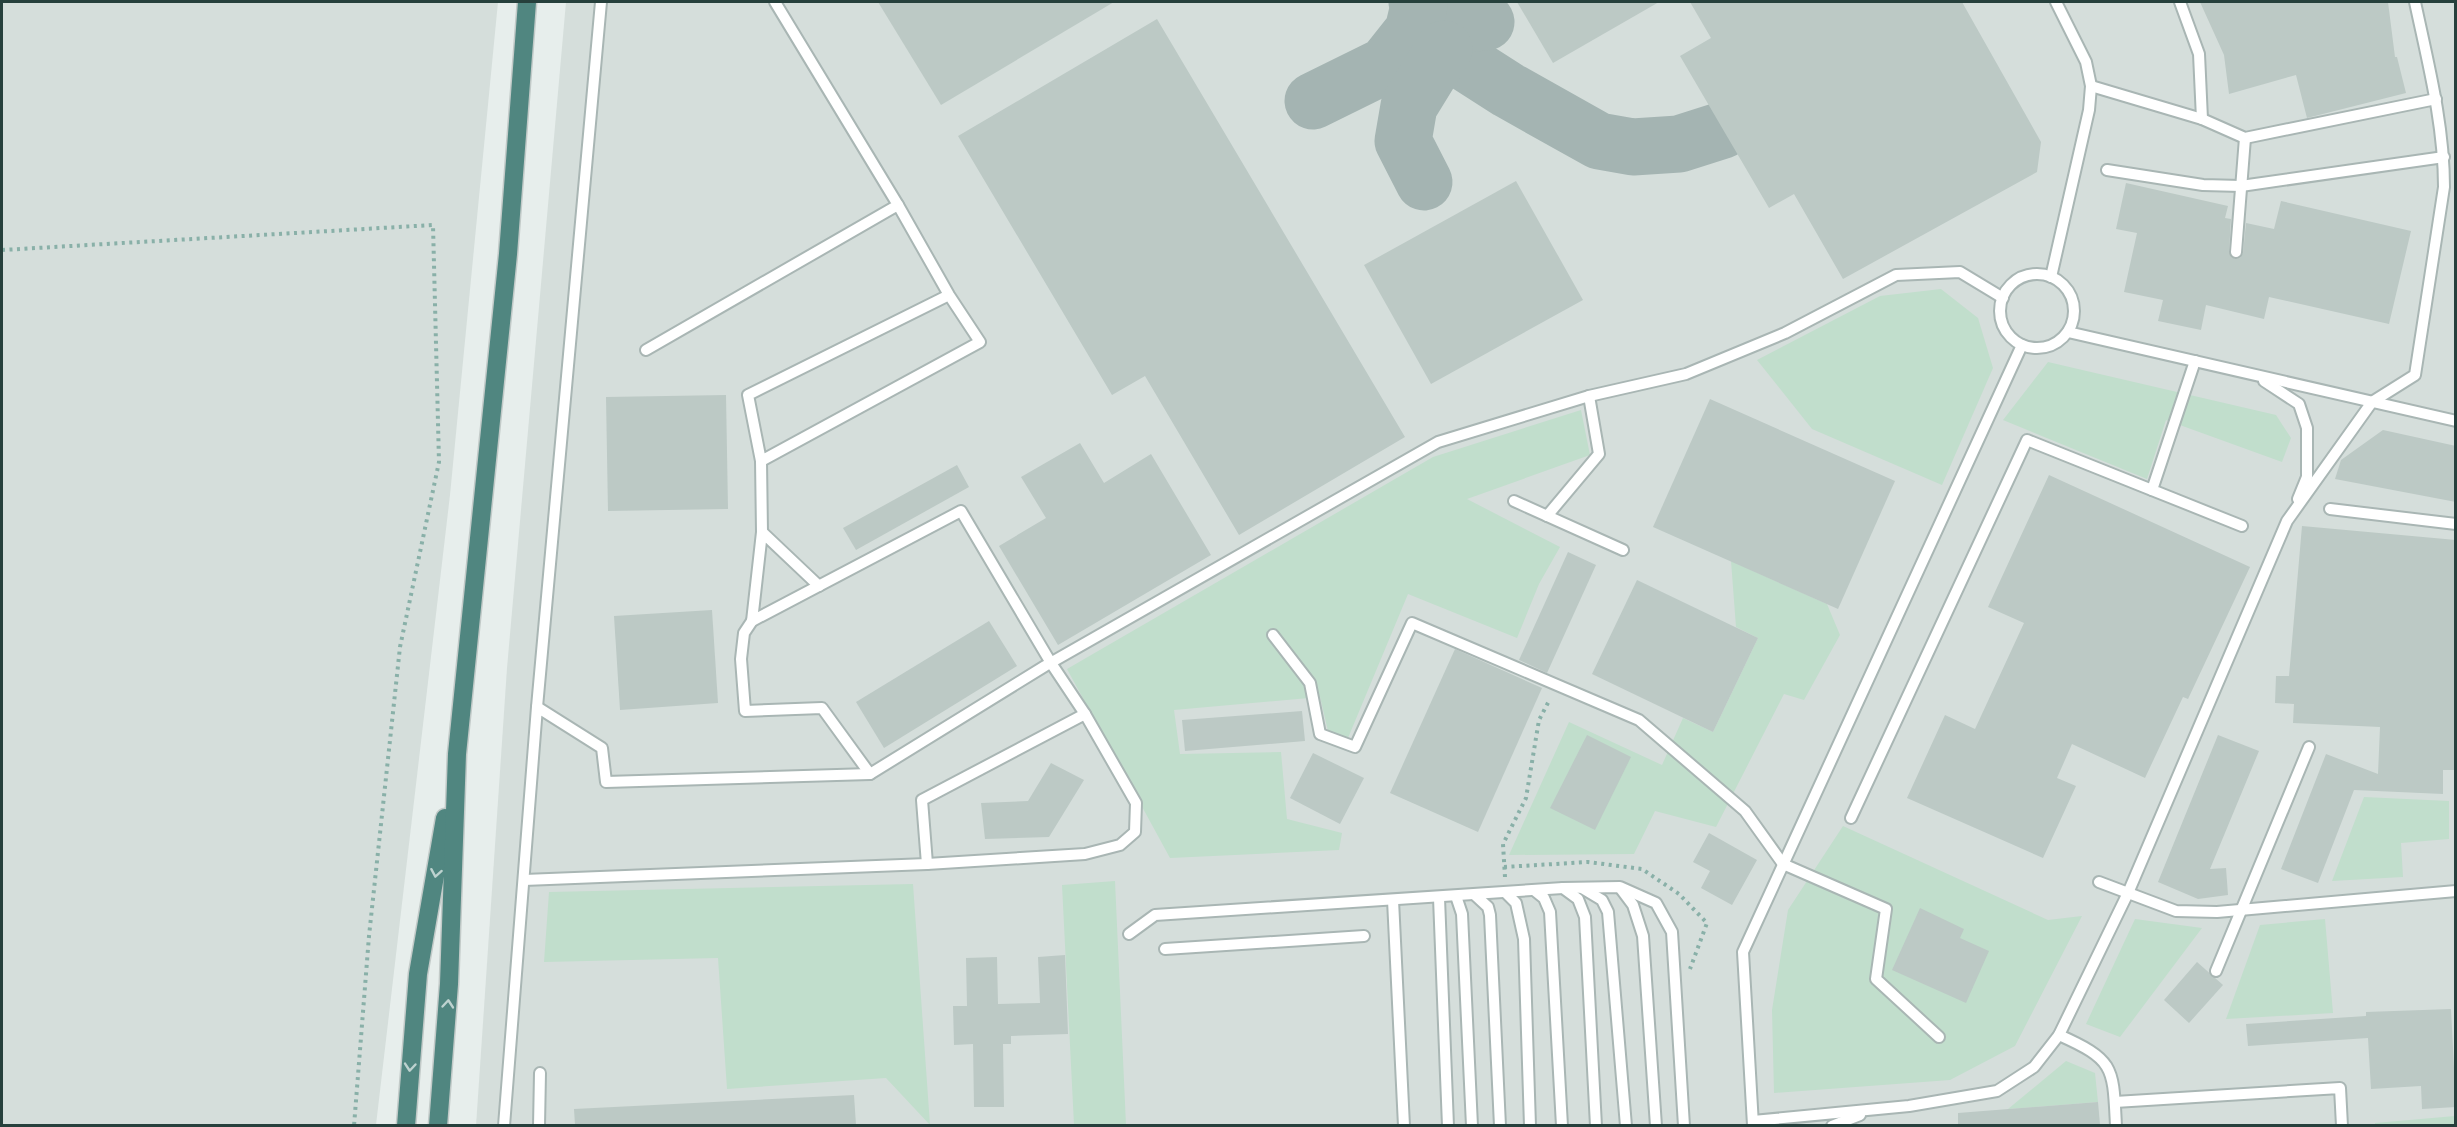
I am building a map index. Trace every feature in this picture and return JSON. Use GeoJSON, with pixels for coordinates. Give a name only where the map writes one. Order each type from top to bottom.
{"type":"FeatureCollection","features":[{"type":"Feature","properties":{"kind":"highway"},"geometry":{"type":"LineString","coordinates":[[438,1125],[449,984],[457,754],[508,254],[527,2]]}},
{"type":"Feature","properties":{"kind":"highway"},"geometry":{"type":"LineString","coordinates":[[406,1125],[418,974],[457,754]]}},
{"type":"Feature","properties":{"kind":"lane"},"geometry":{"type":"LineString","coordinates":[[504,1125],[537,707],[601,2]]}},
{"type":"Feature","properties":{"kind":"lane"},"geometry":{"type":"LineString","coordinates":[[761,461],[980,342],[949,295],[898,205],[775,2]]}},
{"type":"Feature","properties":{"kind":"lane"},"geometry":{"type":"LineString","coordinates":[[2051,277],[2089,110],[2091,86],[2086,62],[2056,2]]}},
{"type":"Feature","properties":{"kind":"lane"},"geometry":{"type":"LineString","coordinates":[[2180,2],[2199,54],[2202,118]]}},
{"type":"Feature","properties":{"kind":"lane"},"geometry":{"type":"LineString","coordinates":[[2022,345],[1743,952],[1753,1123],[1883,1108],[1997,1091],[2034,1067],[2059,1035],[2128,893],[2287,521],[2372,402],[2415,375],[2444,188],[2444,157],[2436,99],[2415,2]]}},
{"type":"Feature","properties":{"kind":"lane"},"geometry":{"type":"LineString","coordinates":[[2091,86],[2202,118],[2245,138],[2436,99]]}},
{"type":"Feature","properties":{"kind":"lane"},"geometry":{"type":"LineString","coordinates":[[2236,252],[2245,138]]}},
{"type":"Feature","properties":{"kind":"lane"},"geometry":{"type":"LineString","coordinates":[[2107,170],[2202,185],[2241,186],[2444,157]]}},
{"type":"Feature","properties":{"kind":"lane"},"geometry":{"type":"LineString","coordinates":[[646,350],[898,205]]}},
{"type":"Feature","properties":{"kind":"lane"},"geometry":{"type":"LineString","coordinates":[[537,707],[602,748],[606,782],[870,774],[1051,663],[1438,442],[1590,396],[1686,374],[1785,333],[1896,275],[1960,272],[2003,298]]}},
{"type":"Feature","properties":{"kind":"lane"},"geometry":{"type":"LineString","coordinates":[[2037,274],[2051,277],[2061,283],[2073,300],[2074,311],[2068,332],[2059,341],[2047,347],[2034,348],[2022,345],[2010,337],[2003,325],[2000,311],[2003,298],[2010,286],[2023,277],[2037,274]]}},
{"type":"Feature","properties":{"kind":"lane"},"geometry":{"type":"LineString","coordinates":[[870,774],[822,708],[745,711],[741,659],[744,633],[752,621],[762,532],[761,461],[748,395],[949,295]]}},
{"type":"Feature","properties":{"kind":"lane"},"geometry":{"type":"LineString","coordinates":[[2068,332],[2456,421]]}},
{"type":"Feature","properties":{"kind":"lane"},"geometry":{"type":"LineString","coordinates":[[2152,490],[2195,361]]}},
{"type":"Feature","properties":{"kind":"lane"},"geometry":{"type":"LineString","coordinates":[[2250,374],[2300,404],[2307,428],[2307,477],[2293,514]]}},
{"type":"Feature","properties":{"kind":"lane"},"geometry":{"type":"LineString","coordinates":[[1547,516],[1599,453],[1590,396]]}},
{"type":"Feature","properties":{"kind":"lane"},"geometry":{"type":"LineString","coordinates":[[1851,818],[2027,440],[2242,526]]}},
{"type":"Feature","properties":{"kind":"lane"},"geometry":{"type":"LineString","coordinates":[[1514,501],[1623,550]]}},
{"type":"Feature","properties":{"kind":"lane"},"geometry":{"type":"LineString","coordinates":[[2330,509],[2456,524]]}},
{"type":"Feature","properties":{"kind":"lane"},"geometry":{"type":"LineString","coordinates":[[524,880],[927,864],[1085,854],[1120,845],[1136,831],[1136,803],[1085,714],[1051,663],[961,511],[752,621]]}},
{"type":"Feature","properties":{"kind":"lane"},"geometry":{"type":"LineString","coordinates":[[762,532],[819,586]]}},
{"type":"Feature","properties":{"kind":"lane"},"geometry":{"type":"LineString","coordinates":[[1273,635],[1310,683],[1320,734],[1355,747],[1412,623],[1639,720],[1745,811],[1783,864],[1886,909],[1876,979],[1939,1037]]}},
{"type":"Feature","properties":{"kind":"lane"},"geometry":{"type":"LineString","coordinates":[[927,864],[922,800],[1085,714]]}},
{"type":"Feature","properties":{"kind":"lane"},"geometry":{"type":"LineString","coordinates":[[2216,971],[2309,747]]}},
{"type":"Feature","properties":{"kind":"lane"},"geometry":{"type":"LineString","coordinates":[[2099,882],[2175,911],[2241,910],[2456,891]]}},
{"type":"Feature","properties":{"kind":"lane"},"geometry":{"type":"LineString","coordinates":[[1620,887],[1633,905],[1643,936],[1656,1125]]}},
{"type":"Feature","properties":{"kind":"lane"},"geometry":{"type":"LineString","coordinates":[[1129,934],[1155,915],[1563,888],[1620,887],[1656,903],[1672,932],[1684,1125]]}},
{"type":"Feature","properties":{"kind":"lane"},"geometry":{"type":"LineString","coordinates":[[1563,888],[1578,899],[1585,917],[1596,1125]]}},
{"type":"Feature","properties":{"kind":"lane"},"geometry":{"type":"LineString","coordinates":[[1582,888],[1602,900],[1608,912],[1626,1125]]}},
{"type":"Feature","properties":{"kind":"lane"},"geometry":{"type":"LineString","coordinates":[[1534,891],[1544,898],[1550,912],[1562,1125]]}},
{"type":"Feature","properties":{"kind":"lane"},"geometry":{"type":"LineString","coordinates":[[1506,893],[1516,903],[1524,939],[1530,1125]]}},
{"type":"Feature","properties":{"kind":"lane"},"geometry":{"type":"LineString","coordinates":[[1475,895],[1488,907],[1490,915],[1500,1125]]}},
{"type":"Feature","properties":{"kind":"lane"},"geometry":{"type":"LineString","coordinates":[[1456,896],[1462,914],[1472,1125]]}},
{"type":"Feature","properties":{"kind":"lane"},"geometry":{"type":"LineString","coordinates":[[1438,898],[1448,1125]]}},
{"type":"Feature","properties":{"kind":"lane"},"geometry":{"type":"LineString","coordinates":[[1393,900],[1404,1125]]}},
{"type":"Feature","properties":{"kind":"lane"},"geometry":{"type":"LineString","coordinates":[[1165,949],[1364,936]]}},
{"type":"Feature","properties":{"kind":"lane"},"geometry":{"type":"LineString","coordinates":[[2059,1035],[2092,1050],[2111,1070],[2116,1125]]}},
{"type":"Feature","properties":{"kind":"lane"},"geometry":{"type":"LineString","coordinates":[[539,1125],[540,1073]]}},
{"type":"Feature","properties":{"kind":"lane"},"geometry":{"type":"LineString","coordinates":[[2115,1102],[2340,1088],[2342,1125]]}},
{"type":"Feature","properties":{"kind":"lane"},"geometry":{"type":"LineString","coordinates":[[1832,1125],[1883,1108]]}},
{"type":"Feature","properties":{"kind":"path"},"geometry":{"type":"LineString","coordinates":[[2,250],[433,225],[439,462],[400,646],[369,936],[354,1125]]}},
{"type":"Feature","properties":{"kind":"path"},"geometry":{"type":"LineString","coordinates":[[1506,893],[1503,844],[1526,798],[1539,720],[1556,685]]}},
{"type":"Feature","properties":{"kind":"shaded area"},"geometry":{"type":"Polygon","coordinates":[[[2,2],[498,2],[450,495],[376,1125],[2,1125],[2,2]]]}},
{"type":"Feature","properties":{"kind":"shaded area"},"geometry":{"type":"Polygon","coordinates":[[[566,2],[2455,2],[2455,1125],[476,1126],[507,668],[566,2]]]}},
{"type":"Feature","properties":{"kind":"green space"},"geometry":{"type":"Polygon","coordinates":[[[1941,289],[1978,318],[1993,368],[1942,485],[1812,429],[1757,360],[1880,296],[1941,289]]]}},
{"type":"Feature","properties":{"kind":"green space"},"geometry":{"type":"Polygon","coordinates":[[[2048,362],[2276,415],[2291,438],[2282,462],[2166,420],[2147,479],[2003,420],[2048,362]]]}},
{"type":"Feature","properties":{"kind":"green space"},"geometry":{"type":"Polygon","coordinates":[[[1581,410],[1590,455],[1467,499],[1560,547],[1539,584],[1517,638],[1408,594],[1348,738],[1328,731],[1320,697],[1174,710],[1180,754],[1281,752],[1287,819],[1342,833],[1339,850],[1170,858],[1067,669],[1433,457],[1581,410]]]}},
{"type":"Feature","properties":{"kind":"green space"},"geometry":{"type":"Polygon","coordinates":[[[1731,561],[1827,604],[1840,635],[1804,700],[1784,694],[1716,827],[1655,811],[1634,854],[1509,855],[1569,722],[1662,765],[1683,718],[1713,732],[1758,638],[1736,627],[1731,561]]]}},
{"type":"Feature","properties":{"kind":"green space"},"geometry":{"type":"Polygon","coordinates":[[[2364,797],[2449,801],[2449,839],[2401,843],[2403,877],[2332,881],[2364,797]]]}},
{"type":"Feature","properties":{"kind":"green space"},"geometry":{"type":"Polygon","coordinates":[[[1843,826],[2048,920],[2082,916],[2015,1046],[1950,1080],[1774,1093],[1772,1010],[1788,910],[1843,826]]]}},
{"type":"Feature","properties":{"kind":"green space"},"geometry":{"type":"Polygon","coordinates":[[[1115,881],[1126,1125],[1074,1125],[1062,885],[1115,881]]]}},
{"type":"Feature","properties":{"kind":"green space"},"geometry":{"type":"Polygon","coordinates":[[[913,884],[930,1125],[886,1078],[727,1089],[718,958],[544,962],[549,892],[913,884]]]}},
{"type":"Feature","properties":{"kind":"green space"},"geometry":{"type":"Polygon","coordinates":[[[2135,919],[2202,928],[2120,1037],[2086,1024],[2135,919]]]}},
{"type":"Feature","properties":{"kind":"green space"},"geometry":{"type":"Polygon","coordinates":[[[2325,919],[2333,1013],[2226,1019],[2260,925],[2325,919]]]}},
{"type":"Feature","properties":{"kind":"green space"},"geometry":{"type":"Polygon","coordinates":[[[2066,1061],[2095,1073],[2098,1102],[2008,1109],[2066,1061]]]}},
{"type":"Feature","properties":{"kind":"green space"},"geometry":{"type":"Polygon","coordinates":[[[2455,1116],[2455,1125],[2375,1125],[2375,1123],[2455,1116]]]}},
{"type":"Feature","properties":{"kind":"building"},"geometry":{"type":"Polygon","coordinates":[[[878,2],[1114,2],[941,105],[878,2]]]}},
{"type":"Feature","properties":{"kind":"building"},"geometry":{"type":"Polygon","coordinates":[[[1517,2],[1659,2],[1553,63],[1517,2]]]}},
{"type":"Feature","properties":{"kind":"building"},"geometry":{"type":"Polygon","coordinates":[[[1690,2],[1962,2],[2041,142],[2037,172],[1843,279],[1794,194],[1769,208],[1680,56],[1711,38],[1690,2]]]}},
{"type":"Feature","properties":{"kind":"building"},"geometry":{"type":"Polygon","coordinates":[[[2200,2],[2388,2],[2395,57],[2397,57],[2406,93],[2307,118],[2296,75],[2229,94],[2224,55],[2200,2]]]}},
{"type":"Feature","properties":{"kind":"building"},"geometry":{"type":"Polygon","coordinates":[[[1157,19],[1405,437],[1239,535],[1145,376],[1112,395],[958,136],[1157,19]]]}},
{"type":"Feature","properties":{"kind":"building"},"geometry":{"type":"Polygon","coordinates":[[[1516,181],[1583,300],[1431,384],[1364,265],[1516,181]]]}},
{"type":"Feature","properties":{"kind":"building"},"geometry":{"type":"Polygon","coordinates":[[[2126,183],[2228,206],[2225,218],[2231,219],[2229,252],[2235,259],[2240,258],[2243,253],[2246,223],[2274,229],[2281,201],[2411,231],[2389,324],[2269,297],[2264,319],[2206,305],[2201,330],[2158,321],[2163,300],[2124,292],[2137,233],[2116,229],[2126,183]]]}},
{"type":"Feature","properties":{"kind":"building"},"geometry":{"type":"Polygon","coordinates":[[[726,395],[728,509],[608,511],[606,397],[726,395]]]}},
{"type":"Feature","properties":{"kind":"building"},"geometry":{"type":"Polygon","coordinates":[[[1710,399],[1895,481],[1838,609],[1653,527],[1710,399]]]}},
{"type":"Feature","properties":{"kind":"building"},"geometry":{"type":"Polygon","coordinates":[[[2383,430],[2456,446],[2456,502],[2335,479],[2341,460],[2383,430]]]}},
{"type":"Feature","properties":{"kind":"building"},"geometry":{"type":"Polygon","coordinates":[[[1080,443],[1104,483],[1151,454],[1211,555],[1058,645],[999,546],[1046,518],[1021,477],[1080,443]]]}},
{"type":"Feature","properties":{"kind":"building"},"geometry":{"type":"Polygon","coordinates":[[[957,465],[969,487],[856,550],[843,528],[957,465]]]}},
{"type":"Feature","properties":{"kind":"building"},"geometry":{"type":"Polygon","coordinates":[[[2049,475],[2250,567],[2188,699],[2183,697],[2145,778],[2072,744],[2057,778],[2076,786],[2043,858],[1907,798],[1945,715],[1975,729],[2024,623],[1988,607],[2049,475]]]}},
{"type":"Feature","properties":{"kind":"building"},"geometry":{"type":"Polygon","coordinates":[[[2302,526],[2456,540],[2456,770],[2443,770],[2443,794],[2354,790],[2318,883],[2281,869],[2326,754],[2378,774],[2380,727],[2293,723],[2294,704],[2275,703],[2276,676],[2289,676],[2302,526]]]}},
{"type":"Feature","properties":{"kind":"building"},"geometry":{"type":"Polygon","coordinates":[[[1568,552],[1596,565],[1547,673],[1519,660],[1568,552]]]}},
{"type":"Feature","properties":{"kind":"building"},"geometry":{"type":"Polygon","coordinates":[[[1637,580],[1758,638],[1713,732],[1592,674],[1637,580]]]}},
{"type":"Feature","properties":{"kind":"building"},"geometry":{"type":"Polygon","coordinates":[[[712,610],[718,703],[620,710],[614,616],[712,610]]]}},
{"type":"Feature","properties":{"kind":"building"},"geometry":{"type":"Polygon","coordinates":[[[989,621],[1017,666],[884,748],[856,702],[989,621]]]}},
{"type":"Feature","properties":{"kind":"building"},"geometry":{"type":"Polygon","coordinates":[[[1455,649],[1542,688],[1478,832],[1390,793],[1455,649]]]}},
{"type":"Feature","properties":{"kind":"building"},"geometry":{"type":"Polygon","coordinates":[[[1302,711],[1305,741],[1185,751],[1182,720],[1302,711]]]}},
{"type":"Feature","properties":{"kind":"building"},"geometry":{"type":"Polygon","coordinates":[[[1587,735],[1631,757],[1595,830],[1550,808],[1587,735]]]}},
{"type":"Feature","properties":{"kind":"building"},"geometry":{"type":"Polygon","coordinates":[[[2218,735],[2259,751],[2210,869],[2226,868],[2228,895],[2198,899],[2158,882],[2218,735]]]}},
{"type":"Feature","properties":{"kind":"building"},"geometry":{"type":"Polygon","coordinates":[[[1313,753],[1364,778],[1340,824],[1290,798],[1313,753]]]}},
{"type":"Feature","properties":{"kind":"building"},"geometry":{"type":"Polygon","coordinates":[[[1051,763],[1084,780],[1049,837],[985,839],[981,803],[1028,801],[1051,763]]]}},
{"type":"Feature","properties":{"kind":"building"},"geometry":{"type":"Polygon","coordinates":[[[1709,833],[1757,860],[1732,905],[1701,888],[1710,871],[1693,862],[1709,833]]]}},
{"type":"Feature","properties":{"kind":"building"},"geometry":{"type":"Polygon","coordinates":[[[1920,908],[1964,929],[1960,938],[1989,951],[1966,1003],[1892,970],[1920,908]]]}},
{"type":"Feature","properties":{"kind":"building"},"geometry":{"type":"Polygon","coordinates":[[[1065,955],[1068,1034],[1011,1036],[1011,1044],[1003,1044],[1004,1107],[974,1107],[973,1044],[954,1045],[953,1006],[967,1006],[966,958],[997,957],[998,1004],[1040,1003],[1038,957],[1065,955]]]}},
{"type":"Feature","properties":{"kind":"building"},"geometry":{"type":"Polygon","coordinates":[[[2197,962],[2223,985],[2189,1023],[2164,1000],[2197,962]]]}},
{"type":"Feature","properties":{"kind":"building"},"geometry":{"type":"Polygon","coordinates":[[[2451,1009],[2456,1107],[2422,1109],[2421,1086],[2371,1089],[2368,1038],[2248,1046],[2246,1024],[2366,1016],[2366,1012],[2451,1009]]]}},
{"type":"Feature","properties":{"kind":"building"},"geometry":{"type":"Polygon","coordinates":[[[854,1095],[856,1125],[575,1125],[574,1109],[854,1095]]]}},
{"type":"Feature","properties":{"kind":"building"},"geometry":{"type":"Polygon","coordinates":[[[2098,1102],[2100,1125],[1958,1125],[1958,1113],[2098,1102]]]}},
{"type":"Feature","properties":{"kind":"taxiway"},"geometry":{"type":"LineString","coordinates":[[1417,2],[1444,49],[1508,90],[1599,141],[1633,147],[1679,144],[1723,130]]}},
{"type":"Feature","properties":{"kind":"taxiway"},"geometry":{"type":"LineString","coordinates":[[1419,6],[1436,17],[1450,22],[1486,22]]}},
{"type":"Feature","properties":{"kind":"taxiway"},"geometry":{"type":"LineString","coordinates":[[1313,101],[1386,65],[1413,31],[1419,6]]}},
{"type":"Feature","properties":{"kind":"taxiway"},"geometry":{"type":"LineString","coordinates":[[1424,182],[1403,141],[1409,106],[1444,49]]}}]}
